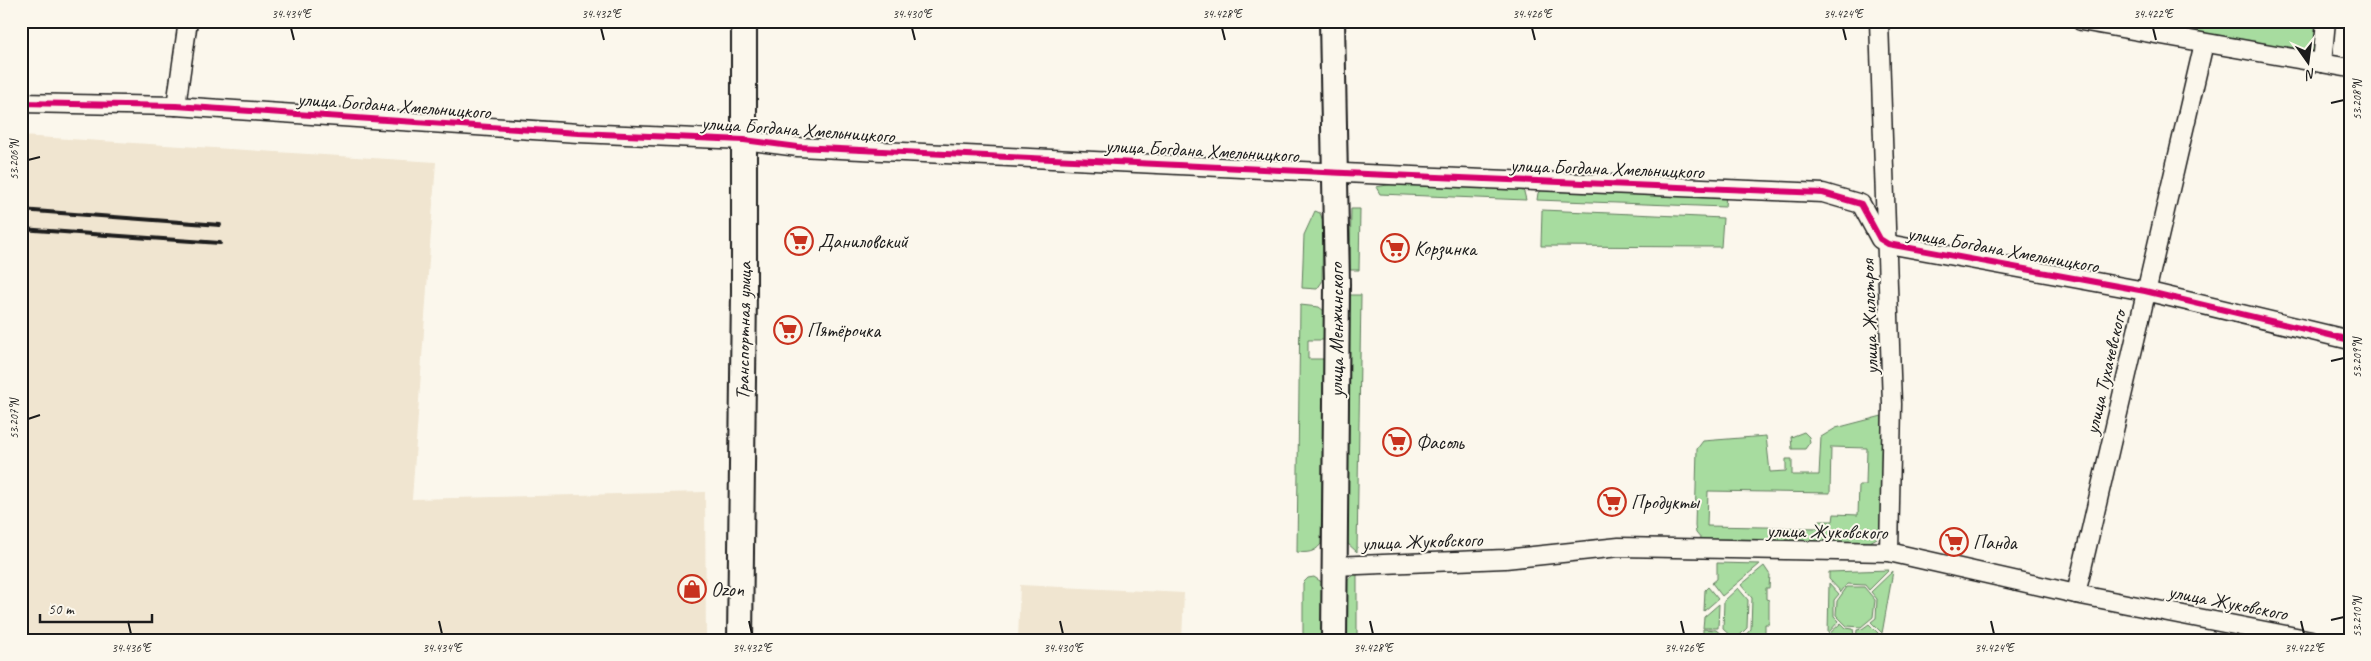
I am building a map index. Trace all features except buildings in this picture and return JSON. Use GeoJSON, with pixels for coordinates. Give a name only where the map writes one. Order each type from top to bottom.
{"type":"FeatureCollection","features":[{"type":"Feature","properties":{"kind":"street"},"geometry":{"type":"LineString","coordinates":[[176,106],[188,21]]}},
{"type":"Feature","properties":{"kind":"street","name":"Транспортная улица"},"geometry":{"type":"LineString","coordinates":[[740,640],[744,21]]}},
{"type":"Feature","properties":{"kind":"street","name":"улица Менжинского"},"geometry":{"type":"LineString","coordinates":[[1332,21],[1337,284],[1334,640]]}},
{"type":"Feature","properties":{"kind":"street","name":"улица Жилстроя"},"geometry":{"type":"LineString","coordinates":[[1879,21],[1892,404],[1888,552]]}},
{"type":"Feature","properties":{"kind":"street"},"geometry":{"type":"LineString","coordinates":[[2082,21],[2350,68]]}},
{"type":"Feature","properties":{"kind":"street"},"geometry":{"type":"LineString","coordinates":[[2322,63],[2326,21]]}},
{"type":"Feature","properties":{"kind":"street","name":"улица Тухачевского"},"geometry":{"type":"LineString","coordinates":[[2076,594],[2204,43]]}},
{"type":"Feature","properties":{"kind":"street","name":"улица Богдана Хмельницкого"},"geometry":{"type":"LineString","coordinates":[[21,102],[176,106],[578,133],[744,140],[798,147],[1335,173],[1824,192],[1861,204],[1880,239],[1888,244],[2145,291],[2350,340]]}},
{"type":"Feature","properties":{"kind":"street","name":"улица Жуковского"},"geometry":{"type":"LineString","coordinates":[[1334,566],[1505,559],[1619,547],[1888,552],[2076,594],[2311,640]]}},
{"type":"Feature","properties":{"kind":"shaded area"},"geometry":{"type":"Polygon","coordinates":[[[21,136],[436,162],[412,499],[705,492],[706,640],[21,640],[21,136]]]}},
{"type":"Feature","properties":{"kind":"shaded area"},"geometry":{"type":"Polygon","coordinates":[[[1020,585],[1184,593],[1182,640],[1018,640],[1020,585]]]}},
{"type":"Feature","properties":{"kind":"green space"},"geometry":{"type":"Polygon","coordinates":[[[2118,21],[2321,21],[2317,58],[2118,21]]]}},
{"type":"Feature","properties":{"kind":"green space"},"geometry":{"type":"Polygon","coordinates":[[[1393,184],[1519,188],[1524,192],[1526,200],[1380,194],[1376,187],[1393,184]]]}},
{"type":"Feature","properties":{"kind":"green space"},"geometry":{"type":"Polygon","coordinates":[[[1542,189],[1726,194],[1725,207],[1537,200],[1538,193],[1542,189]]]}},
{"type":"Feature","properties":{"kind":"green space"},"geometry":{"type":"Polygon","coordinates":[[[1351,209],[1360,209],[1359,270],[1350,270],[1351,209]]]}},
{"type":"Feature","properties":{"kind":"green space"},"geometry":{"type":"Polygon","coordinates":[[[1542,210],[1723,218],[1721,247],[1541,246],[1542,210]]]}},
{"type":"Feature","properties":{"kind":"green space"},"geometry":{"type":"Polygon","coordinates":[[[1315,211],[1320,213],[1323,221],[1322,282],[1317,289],[1302,288],[1304,235],[1315,211]]]}},
{"type":"Feature","properties":{"kind":"green space"},"geometry":{"type":"Polygon","coordinates":[[[1350,295],[1361,295],[1357,552],[1346,542],[1350,295]]]}},
{"type":"Feature","properties":{"kind":"green space"},"geometry":{"type":"Polygon","coordinates":[[[1300,305],[1319,307],[1324,311],[1324,340],[1308,340],[1308,359],[1324,359],[1321,544],[1310,552],[1297,552],[1300,305]]]}},
{"type":"Feature","properties":{"kind":"green space"},"geometry":{"type":"Polygon","coordinates":[[[1882,416],[1880,531],[1877,538],[1868,543],[1702,540],[1696,533],[1697,449],[1703,441],[1766,436],[1770,472],[1786,471],[1786,459],[1792,459],[1792,475],[1819,475],[1821,437],[1836,428],[1882,416]],[[1831,447],[1830,493],[1708,491],[1707,526],[1819,528],[1819,521],[1833,521],[1834,514],[1858,515],[1859,485],[1866,485],[1867,448],[1831,447]]]}},
{"type":"Feature","properties":{"kind":"green space"},"geometry":{"type":"Polygon","coordinates":[[[1804,432],[1809,437],[1810,442],[1805,449],[1792,449],[1791,437],[1804,432]]]}},
{"type":"Feature","properties":{"kind":"green space"},"geometry":{"type":"Polygon","coordinates":[[[1717,563],[1760,564],[1722,596],[1712,583],[1717,579],[1717,563]]]}},
{"type":"Feature","properties":{"kind":"green space"},"geometry":{"type":"Polygon","coordinates":[[[1764,566],[1770,575],[1769,588],[1766,588],[1766,599],[1769,600],[1769,624],[1765,624],[1765,635],[1768,636],[1768,640],[1741,640],[1751,629],[1752,598],[1741,585],[1764,566]]]}},
{"type":"Feature","properties":{"kind":"green space"},"geometry":{"type":"Polygon","coordinates":[[[1889,570],[1869,590],[1865,585],[1847,584],[1841,592],[1829,579],[1829,572],[1889,570]]]}},
{"type":"Feature","properties":{"kind":"green space"},"geometry":{"type":"Polygon","coordinates":[[[1893,571],[1882,633],[1871,622],[1876,618],[1877,599],[1871,592],[1893,571]]]}},
{"type":"Feature","properties":{"kind":"green space"},"geometry":{"type":"Polygon","coordinates":[[[1357,572],[1357,640],[1345,640],[1345,586],[1348,579],[1357,572]]]}},
{"type":"Feature","properties":{"kind":"green space"},"geometry":{"type":"Polygon","coordinates":[[[1314,577],[1323,583],[1322,640],[1303,640],[1303,583],[1308,578],[1314,577]]]}},
{"type":"Feature","properties":{"kind":"green space"},"geometry":{"type":"Polygon","coordinates":[[[1829,583],[1839,594],[1834,600],[1834,616],[1839,621],[1828,633],[1829,583]]]}},
{"type":"Feature","properties":{"kind":"green space"},"geometry":{"type":"Polygon","coordinates":[[[1708,587],[1718,599],[1704,611],[1705,590],[1708,587]]]}},
{"type":"Feature","properties":{"kind":"green space"},"geometry":{"type":"Polygon","coordinates":[[[1847,587],[1864,587],[1875,600],[1873,617],[1861,627],[1847,626],[1836,615],[1837,601],[1847,587]]]}},
{"type":"Feature","properties":{"kind":"green space"},"geometry":{"type":"Polygon","coordinates":[[[1738,588],[1748,600],[1747,628],[1735,640],[1723,629],[1724,601],[1738,588]]]}},
{"type":"Feature","properties":{"kind":"green space"},"geometry":{"type":"Polygon","coordinates":[[[1719,604],[1718,628],[1703,628],[1704,617],[1719,604]]]}},
{"type":"Feature","properties":{"kind":"green space"},"geometry":{"type":"Polygon","coordinates":[[[1841,623],[1846,628],[1853,629],[1855,640],[1827,640],[1827,636],[1841,623]]]}},
{"type":"Feature","properties":{"kind":"green space"},"geometry":{"type":"Polygon","coordinates":[[[1869,624],[1882,637],[1881,640],[1856,640],[1857,630],[1869,624]]]}},
{"type":"Feature","properties":{"kind":"green space"},"geometry":{"type":"Polygon","coordinates":[[[1703,629],[1716,630],[1728,640],[1703,640],[1703,629]]]}},
{"type":"Feature","properties":{"kind":"railway"},"geometry":{"type":"LineString","coordinates":[[21,210],[220,225]]}},
{"type":"Feature","properties":{"kind":"railway"},"geometry":{"type":"LineString","coordinates":[[21,229],[220,243]]}},
{"type":"Feature","properties":{"kind":"cycle path"},"geometry":{"type":"LineString","coordinates":[[21,103],[176,106],[578,133],[744,140],[798,147],[1366,174],[1823,193],[1861,204],[1880,239],[1888,244],[2145,291],[2350,340]]}},
{"type":"Feature","properties":{"kind":"place","name":"Даниловский"},"geometry":{"type":"Point","coordinates":[799,241]}},
{"type":"Feature","properties":{"kind":"place","name":"Корзинка"},"geometry":{"type":"Point","coordinates":[1395,248]}},
{"type":"Feature","properties":{"kind":"place","name":"Пятёрочка"},"geometry":{"type":"Point","coordinates":[788,330]}},
{"type":"Feature","properties":{"kind":"place","name":"Фасоль"},"geometry":{"type":"Point","coordinates":[1397,442]}},
{"type":"Feature","properties":{"kind":"place","name":"Продукты"},"geometry":{"type":"Point","coordinates":[1612,502]}},
{"type":"Feature","properties":{"kind":"place","name":"Панда"},"geometry":{"type":"Point","coordinates":[1954,542]}},
{"type":"Feature","properties":{"kind":"place","name":"Ozon"},"geometry":{"type":"Point","coordinates":[692,589]}}]}
